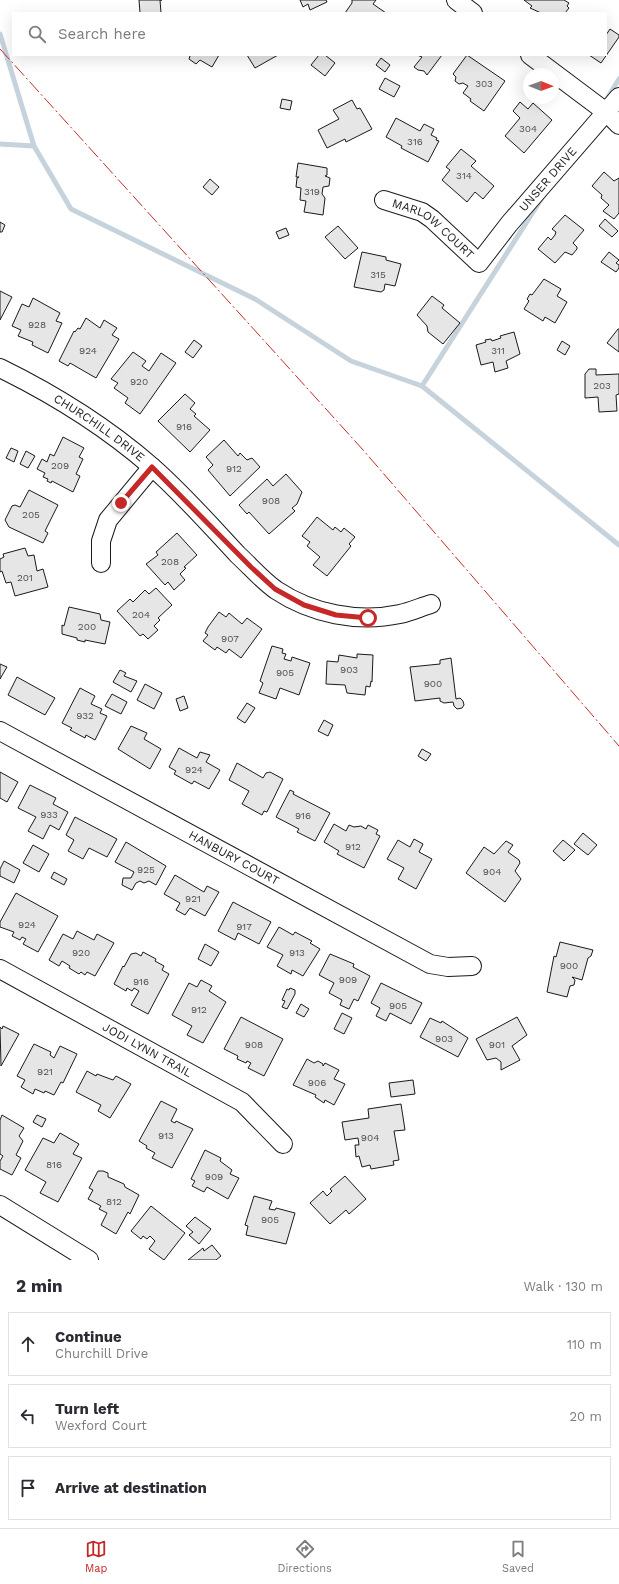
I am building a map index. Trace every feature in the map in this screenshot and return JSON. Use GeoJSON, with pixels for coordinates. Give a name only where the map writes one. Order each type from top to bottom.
{"type":"FeatureCollection","features":[{"type":"Feature","properties":{"kind":"street"},"geometry":{"type":"LineString","coordinates":[[456,0],[472,12]]}},
{"type":"Feature","properties":{"kind":"street"},"geometry":{"type":"LineString","coordinates":[[531,56],[606,112],[619,125]]}},
{"type":"Feature","properties":{"kind":"street","name":"UNSER DRIVE"},"geometry":{"type":"LineString","coordinates":[[479,263],[509,224],[619,96]]}},
{"type":"Feature","properties":{"kind":"street","name":"MARLOW COURT"},"geometry":{"type":"LineString","coordinates":[[384,200],[422,212],[432,219],[479,263]]}},
{"type":"Feature","properties":{"kind":"street","name":"CHURCHILL DRIVE"},"geometry":{"type":"LineString","coordinates":[[0,368],[48,392],[102,426],[152,467],[251,567],[275,589],[304,605],[336,615],[368,618],[400,614],[431,604]]}},
{"type":"Feature","properties":{"kind":"street"},"geometry":{"type":"LineString","coordinates":[[101,563],[101,541],[108,520],[152,467]]}},
{"type":"Feature","properties":{"kind":"street","name":"HANBURY COURT"},"geometry":{"type":"LineString","coordinates":[[0,731],[430,964],[448,967],[472,966]]}},
{"type":"Feature","properties":{"kind":"street","name":"JODI LYNN TRAIL"},"geometry":{"type":"LineString","coordinates":[[0,969],[242,1102],[284,1144]]}},
{"type":"Feature","properties":{"kind":"street"},"geometry":{"type":"LineString","coordinates":[[0,1205],[89,1260]]}},
{"type":"Feature","properties":{"kind":"building"},"geometry":{"type":"Polygon","coordinates":[[[139,0],[160,0],[161,12],[140,12],[139,0]]]}},
{"type":"Feature","properties":{"kind":"building"},"geometry":{"type":"Polygon","coordinates":[[[300,0],[326,0],[327,2],[310,10],[308,4],[303,7],[300,0]]]}},
{"type":"Feature","properties":{"kind":"building"},"geometry":{"type":"Polygon","coordinates":[[[352,0],[376,0],[373,4],[385,12],[346,12],[352,3],[352,0]]]}},
{"type":"Feature","properties":{"kind":"building"},"geometry":{"type":"Polygon","coordinates":[[[524,0],[564,0],[569,3],[567,6],[569,8],[566,12],[539,12],[530,8],[532,6],[524,0]]]}},
{"type":"Feature","properties":{"kind":"building"},"geometry":{"type":"Polygon","coordinates":[[[610,29],[619,35],[619,37],[607,54],[607,34],[610,29]]]}},
{"type":"Feature","properties":{"kind":"building"},"geometry":{"type":"Polygon","coordinates":[[[190,56],[218,56],[212,67],[200,60],[196,64],[189,59],[190,56]]]}},
{"type":"Feature","properties":{"kind":"building"},"geometry":{"type":"Polygon","coordinates":[[[248,56],[276,56],[255,68],[248,56]]]}},
{"type":"Feature","properties":{"kind":"building"},"geometry":{"type":"Polygon","coordinates":[[[318,56],[326,56],[335,63],[325,76],[311,65],[318,56]]]}},
{"type":"Feature","properties":{"kind":"building"},"geometry":{"type":"Polygon","coordinates":[[[420,56],[441,56],[427,75],[424,71],[418,70],[414,67],[422,57],[420,56]]]}},
{"type":"Feature","properties":{"kind":"building"},"geometry":{"type":"Polygon","coordinates":[[[466,56],[468,56],[505,81],[484,111],[470,101],[471,99],[463,93],[468,86],[463,83],[459,84],[455,81],[456,77],[453,74],[466,56]]]}},
{"type":"Feature","properties":{"kind":"building"},"geometry":{"type":"Polygon","coordinates":[[[590,56],[606,56],[601,63],[590,56]]]}},
{"type":"Feature","properties":{"kind":"building"},"geometry":{"type":"Polygon","coordinates":[[[381,58],[390,65],[385,72],[376,65],[381,58]]]}},
{"type":"Feature","properties":{"kind":"building"},"geometry":{"type":"Polygon","coordinates":[[[385,78],[400,86],[394,97],[379,89],[385,78]]]}},
{"type":"Feature","properties":{"kind":"building"},"geometry":{"type":"Polygon","coordinates":[[[282,99],[292,101],[290,110],[280,108],[282,99]]]}},
{"type":"Feature","properties":{"kind":"building"},"geometry":{"type":"Polygon","coordinates":[[[352,100],[357,109],[360,108],[372,129],[346,142],[345,139],[327,148],[318,130],[339,119],[333,110],[352,100]]]}},
{"type":"Feature","properties":{"kind":"building"},"geometry":{"type":"Polygon","coordinates":[[[520,102],[528,109],[532,104],[534,104],[552,120],[524,153],[505,136],[520,118],[513,111],[520,102]]]}},
{"type":"Feature","properties":{"kind":"building"},"geometry":{"type":"Polygon","coordinates":[[[396,118],[420,131],[424,124],[434,129],[431,135],[439,141],[428,162],[401,148],[402,146],[386,137],[396,118]]]}},
{"type":"Feature","properties":{"kind":"building"},"geometry":{"type":"Polygon","coordinates":[[[461,149],[476,161],[471,166],[494,186],[483,199],[475,192],[467,202],[442,180],[450,170],[446,167],[461,149]]]}},
{"type":"Feature","properties":{"kind":"building"},"geometry":{"type":"Polygon","coordinates":[[[298,163],[327,168],[327,175],[325,176],[330,178],[329,186],[323,187],[322,194],[325,198],[323,215],[304,212],[306,201],[300,200],[301,188],[296,187],[297,178],[299,177],[296,177],[298,163]]]}},
{"type":"Feature","properties":{"kind":"building"},"geometry":{"type":"Polygon","coordinates":[[[604,172],[614,181],[619,178],[619,213],[614,219],[603,211],[609,205],[601,198],[602,195],[592,186],[604,172]]]}},
{"type":"Feature","properties":{"kind":"building"},"geometry":{"type":"Polygon","coordinates":[[[210,179],[219,187],[212,195],[203,187],[210,179]]]}},
{"type":"Feature","properties":{"kind":"building"},"geometry":{"type":"Polygon","coordinates":[[[565,215],[584,230],[573,243],[577,249],[572,255],[565,252],[555,263],[538,249],[548,237],[551,240],[555,235],[556,232],[552,229],[565,215]]]}},
{"type":"Feature","properties":{"kind":"building"},"geometry":{"type":"Polygon","coordinates":[[[605,219],[618,231],[612,237],[599,226],[605,219]]]}},
{"type":"Feature","properties":{"kind":"building"},"geometry":{"type":"Polygon","coordinates":[[[0,222],[5,225],[2,232],[0,232],[0,222]]]}},
{"type":"Feature","properties":{"kind":"building"},"geometry":{"type":"Polygon","coordinates":[[[338,226],[358,248],[345,259],[325,237],[338,226]]]}},
{"type":"Feature","properties":{"kind":"building"},"geometry":{"type":"Polygon","coordinates":[[[286,228],[289,235],[279,239],[276,232],[286,228]]]}},
{"type":"Feature","properties":{"kind":"building"},"geometry":{"type":"Polygon","coordinates":[[[362,252],[386,257],[386,260],[401,264],[395,286],[385,284],[384,290],[381,292],[354,287],[362,252]]]}},
{"type":"Feature","properties":{"kind":"building"},"geometry":{"type":"Polygon","coordinates":[[[609,252],[619,260],[616,263],[619,265],[619,268],[616,272],[601,262],[609,252]]]}},
{"type":"Feature","properties":{"kind":"building"},"geometry":{"type":"Polygon","coordinates":[[[544,279],[561,289],[557,296],[567,302],[555,323],[545,317],[543,321],[524,309],[529,301],[527,299],[530,294],[532,295],[544,279]]]}},
{"type":"Feature","properties":{"kind":"building"},"geometry":{"type":"Polygon","coordinates":[[[0,291],[12,297],[0,320],[0,291]]]}},
{"type":"Feature","properties":{"kind":"building"},"geometry":{"type":"Polygon","coordinates":[[[432,296],[444,305],[442,308],[460,323],[443,344],[428,332],[427,326],[417,315],[432,296]]]}},
{"type":"Feature","properties":{"kind":"building"},"geometry":{"type":"Polygon","coordinates":[[[33,298],[60,313],[56,321],[62,323],[48,353],[32,345],[33,342],[18,336],[21,330],[12,326],[22,304],[29,307],[33,298]]]}},
{"type":"Feature","properties":{"kind":"building"},"geometry":{"type":"Polygon","coordinates":[[[86,318],[100,328],[104,320],[117,328],[112,335],[119,339],[96,378],[70,363],[68,366],[59,361],[74,331],[75,332],[78,328],[80,329],[86,318]]]}},
{"type":"Feature","properties":{"kind":"building"},"geometry":{"type":"Polygon","coordinates":[[[619,329],[619,352],[607,343],[619,329]]]}},
{"type":"Feature","properties":{"kind":"building"},"geometry":{"type":"Polygon","coordinates":[[[514,332],[520,354],[506,361],[508,368],[495,372],[493,362],[481,365],[476,345],[486,342],[485,340],[491,339],[492,341],[501,338],[500,336],[514,332]]]}},
{"type":"Feature","properties":{"kind":"building"},"geometry":{"type":"Polygon","coordinates":[[[194,340],[202,346],[193,358],[185,352],[194,340]]]}},
{"type":"Feature","properties":{"kind":"building"},"geometry":{"type":"Polygon","coordinates":[[[562,341],[570,346],[565,355],[557,350],[562,341]]]}},
{"type":"Feature","properties":{"kind":"building"},"geometry":{"type":"Polygon","coordinates":[[[133,352],[146,361],[142,366],[149,371],[161,353],[176,363],[140,414],[125,403],[128,398],[114,388],[118,383],[111,379],[133,352]]]}},
{"type":"Feature","properties":{"kind":"building"},"geometry":{"type":"Polygon","coordinates":[[[589,369],[596,369],[596,375],[619,374],[619,394],[616,395],[617,411],[599,412],[598,397],[585,398],[585,374],[589,369]]]}},
{"type":"Feature","properties":{"kind":"building"},"geometry":{"type":"Polygon","coordinates":[[[185,394],[195,403],[190,409],[196,414],[194,416],[210,430],[190,452],[158,421],[185,394]]]}},
{"type":"Feature","properties":{"kind":"building"},"geometry":{"type":"Polygon","coordinates":[[[63,437],[84,448],[79,457],[83,459],[76,474],[80,476],[73,492],[52,481],[51,483],[47,481],[48,479],[43,477],[45,473],[37,469],[42,459],[47,462],[50,454],[54,456],[63,437]]]}},
{"type":"Feature","properties":{"kind":"building"},"geometry":{"type":"Polygon","coordinates":[[[224,440],[238,456],[240,453],[247,460],[252,458],[260,467],[230,496],[208,470],[213,465],[206,457],[224,440]]]}},
{"type":"Feature","properties":{"kind":"building"},"geometry":{"type":"Polygon","coordinates":[[[11,448],[18,451],[14,462],[6,458],[11,448]]]}},
{"type":"Feature","properties":{"kind":"building"},"geometry":{"type":"Polygon","coordinates":[[[26,451],[35,456],[28,468],[20,464],[26,451]]]}},
{"type":"Feature","properties":{"kind":"building"},"geometry":{"type":"Polygon","coordinates":[[[286,474],[302,492],[297,504],[292,508],[295,511],[269,534],[249,512],[247,514],[239,505],[267,479],[273,486],[286,474]]]}},
{"type":"Feature","properties":{"kind":"building"},"geometry":{"type":"Polygon","coordinates":[[[29,490],[58,505],[45,531],[48,533],[43,543],[9,527],[5,520],[12,506],[15,505],[20,507],[29,490]]]}},
{"type":"Feature","properties":{"kind":"building"},"geometry":{"type":"Polygon","coordinates":[[[317,517],[333,530],[335,527],[341,532],[344,528],[355,537],[349,544],[351,546],[327,576],[313,565],[320,557],[307,546],[310,542],[302,536],[317,517]]]}},
{"type":"Feature","properties":{"kind":"building"},"geometry":{"type":"Polygon","coordinates":[[[177,533],[197,555],[184,567],[186,568],[180,574],[185,580],[174,590],[168,582],[165,585],[146,564],[158,555],[156,552],[177,533]]]}},
{"type":"Feature","properties":{"kind":"building"},"geometry":{"type":"Polygon","coordinates":[[[25,548],[28,556],[34,555],[37,571],[43,569],[48,587],[15,596],[11,582],[6,583],[2,571],[0,572],[0,559],[4,557],[3,554],[25,548]]]}},
{"type":"Feature","properties":{"kind":"building"},"geometry":{"type":"Polygon","coordinates":[[[156,588],[172,605],[158,618],[160,620],[154,626],[158,630],[148,639],[143,634],[140,636],[117,611],[130,599],[133,602],[145,590],[149,594],[156,588]]]}},
{"type":"Feature","properties":{"kind":"building"},"geometry":{"type":"Polygon","coordinates":[[[69,607],[100,614],[101,620],[110,622],[105,644],[85,640],[85,642],[62,634],[62,625],[64,626],[69,607]]]}},
{"type":"Feature","properties":{"kind":"building"},"geometry":{"type":"Polygon","coordinates":[[[219,612],[226,617],[229,613],[242,624],[247,618],[262,629],[241,658],[229,649],[226,653],[217,647],[215,650],[203,641],[208,635],[205,633],[208,627],[219,612]]]}},
{"type":"Feature","properties":{"kind":"building"},"geometry":{"type":"Polygon","coordinates":[[[272,646],[283,649],[282,653],[286,654],[284,659],[291,661],[292,657],[310,663],[299,695],[280,688],[276,699],[259,693],[263,683],[260,681],[272,646]]]}},
{"type":"Feature","properties":{"kind":"building"},"geometry":{"type":"Polygon","coordinates":[[[357,654],[373,655],[372,682],[371,681],[370,687],[366,686],[365,695],[347,693],[345,685],[326,684],[327,661],[338,662],[339,655],[357,658],[357,654]]]}},
{"type":"Feature","properties":{"kind":"building"},"geometry":{"type":"Polygon","coordinates":[[[451,658],[456,699],[460,698],[463,701],[464,705],[462,708],[457,709],[453,702],[444,703],[440,701],[440,698],[415,701],[410,667],[440,664],[440,660],[451,658]]]}},
{"type":"Feature","properties":{"kind":"building"},"geometry":{"type":"Polygon","coordinates":[[[0,664],[7,667],[0,679],[0,664]]]}},
{"type":"Feature","properties":{"kind":"building"},"geometry":{"type":"Polygon","coordinates":[[[120,670],[126,673],[124,676],[137,681],[131,692],[113,682],[120,670]]]}},
{"type":"Feature","properties":{"kind":"building"},"geometry":{"type":"Polygon","coordinates":[[[17,677],[55,698],[45,715],[8,695],[17,677]]]}},
{"type":"Feature","properties":{"kind":"building"},"geometry":{"type":"Polygon","coordinates":[[[145,684],[162,693],[154,709],[137,700],[145,684]]]}},
{"type":"Feature","properties":{"kind":"building"},"geometry":{"type":"Polygon","coordinates":[[[80,688],[95,696],[91,704],[102,709],[100,713],[107,716],[95,740],[86,735],[85,738],[70,730],[72,728],[62,723],[80,688]]]}},
{"type":"Feature","properties":{"kind":"building"},"geometry":{"type":"Polygon","coordinates":[[[112,694],[127,702],[121,714],[105,706],[112,694]]]}},
{"type":"Feature","properties":{"kind":"building"},"geometry":{"type":"Polygon","coordinates":[[[184,696],[188,708],[180,711],[176,699],[184,696]]]}},
{"type":"Feature","properties":{"kind":"building"},"geometry":{"type":"Polygon","coordinates":[[[247,703],[255,708],[245,723],[237,718],[247,703]]]}},
{"type":"Feature","properties":{"kind":"building"},"geometry":{"type":"Polygon","coordinates":[[[324,720],[333,725],[328,736],[318,731],[324,720]]]}},
{"type":"Feature","properties":{"kind":"building"},"geometry":{"type":"Polygon","coordinates":[[[131,726],[147,733],[144,739],[161,749],[150,769],[118,749],[131,726]]]}},
{"type":"Feature","properties":{"kind":"building"},"geometry":{"type":"Polygon","coordinates":[[[179,748],[197,758],[200,752],[210,755],[206,762],[220,770],[209,789],[194,781],[192,784],[174,774],[176,771],[169,767],[179,748]]]}},
{"type":"Feature","properties":{"kind":"building"},"geometry":{"type":"Polygon","coordinates":[[[422,749],[431,754],[426,761],[418,756],[422,749]]]}},
{"type":"Feature","properties":{"kind":"building"},"geometry":{"type":"Polygon","coordinates":[[[237,763],[263,778],[266,773],[270,772],[283,779],[267,812],[264,811],[262,815],[242,804],[249,791],[229,780],[237,763]]]}},
{"type":"Feature","properties":{"kind":"building"},"geometry":{"type":"Polygon","coordinates":[[[0,772],[18,782],[7,802],[0,798],[0,772]]]}},
{"type":"Feature","properties":{"kind":"building"},"geometry":{"type":"Polygon","coordinates":[[[30,785],[56,798],[53,804],[68,812],[59,830],[50,825],[43,839],[28,831],[36,817],[18,808],[30,785]]]}},
{"type":"Feature","properties":{"kind":"building"},"geometry":{"type":"Polygon","coordinates":[[[290,790],[294,792],[293,794],[330,813],[315,841],[297,832],[299,829],[276,817],[290,790]]]}},
{"type":"Feature","properties":{"kind":"building"},"geometry":{"type":"Polygon","coordinates":[[[75,817],[117,839],[107,857],[89,848],[83,859],[68,851],[74,840],[66,835],[75,817]]]}},
{"type":"Feature","properties":{"kind":"building"},"geometry":{"type":"Polygon","coordinates":[[[334,824],[346,831],[349,825],[354,827],[361,826],[366,829],[368,825],[378,830],[376,834],[380,836],[364,868],[337,854],[339,851],[324,842],[334,824]]]}},
{"type":"Feature","properties":{"kind":"building"},"geometry":{"type":"Polygon","coordinates":[[[583,833],[597,845],[588,855],[574,844],[583,833]]]}},
{"type":"Feature","properties":{"kind":"building"},"geometry":{"type":"Polygon","coordinates":[[[414,839],[423,844],[419,852],[432,859],[416,889],[398,879],[404,868],[387,859],[398,840],[410,847],[414,839]]]}},
{"type":"Feature","properties":{"kind":"building"},"geometry":{"type":"Polygon","coordinates":[[[563,840],[575,850],[564,861],[553,851],[563,840]]]}},
{"type":"Feature","properties":{"kind":"building"},"geometry":{"type":"Polygon","coordinates":[[[506,841],[513,845],[508,852],[519,860],[520,863],[515,871],[521,879],[505,902],[466,873],[484,847],[494,854],[506,841]]]}},
{"type":"Feature","properties":{"kind":"building"},"geometry":{"type":"Polygon","coordinates":[[[126,842],[166,866],[156,885],[149,881],[144,883],[140,881],[136,883],[132,890],[122,885],[123,878],[131,878],[134,872],[115,862],[126,842]]]}},
{"type":"Feature","properties":{"kind":"building"},"geometry":{"type":"Polygon","coordinates":[[[33,845],[49,854],[39,872],[23,863],[33,845]]]}},
{"type":"Feature","properties":{"kind":"building"},"geometry":{"type":"Polygon","coordinates":[[[4,861],[20,870],[14,883],[0,876],[0,869],[4,861]]]}},
{"type":"Feature","properties":{"kind":"building"},"geometry":{"type":"Polygon","coordinates":[[[54,872],[67,879],[64,885],[51,878],[54,872]]]}},
{"type":"Feature","properties":{"kind":"building"},"geometry":{"type":"Polygon","coordinates":[[[175,875],[204,892],[207,886],[219,892],[205,916],[190,908],[185,915],[176,910],[180,903],[164,894],[175,875]]]}},
{"type":"Feature","properties":{"kind":"building"},"geometry":{"type":"Polygon","coordinates":[[[16,893],[58,916],[38,952],[23,944],[26,939],[22,937],[20,940],[12,936],[14,932],[0,927],[0,922],[16,893]]]}},
{"type":"Feature","properties":{"kind":"building"},"geometry":{"type":"Polygon","coordinates":[[[233,902],[271,922],[259,944],[238,933],[235,940],[218,931],[233,902]]]}},
{"type":"Feature","properties":{"kind":"building"},"geometry":{"type":"Polygon","coordinates":[[[279,927],[293,935],[295,932],[312,941],[310,943],[320,949],[303,976],[292,970],[291,974],[277,966],[283,955],[267,947],[279,927]]]}},
{"type":"Feature","properties":{"kind":"building"},"geometry":{"type":"Polygon","coordinates":[[[77,931],[94,940],[97,934],[114,943],[95,976],[87,972],[85,975],[81,972],[79,974],[69,968],[70,966],[62,961],[59,966],[49,960],[63,934],[73,939],[77,931]]]}},
{"type":"Feature","properties":{"kind":"building"},"geometry":{"type":"Polygon","coordinates":[[[560,942],[593,950],[591,956],[588,958],[582,980],[572,977],[575,980],[574,985],[570,986],[567,997],[547,992],[554,956],[556,957],[560,942]]]}},
{"type":"Feature","properties":{"kind":"building"},"geometry":{"type":"Polygon","coordinates":[[[205,944],[219,952],[211,966],[198,959],[205,944]]]}},
{"type":"Feature","properties":{"kind":"building"},"geometry":{"type":"Polygon","coordinates":[[[143,952],[156,959],[155,961],[164,966],[162,970],[169,974],[148,1014],[131,1005],[139,991],[134,988],[132,991],[127,988],[126,991],[114,984],[131,954],[136,953],[141,956],[143,952]]]}},
{"type":"Feature","properties":{"kind":"building"},"geometry":{"type":"Polygon","coordinates":[[[330,954],[354,964],[353,967],[370,976],[358,1001],[354,999],[349,1009],[340,1005],[342,1000],[329,993],[334,983],[319,975],[330,954]]]}},
{"type":"Feature","properties":{"kind":"building"},"geometry":{"type":"Polygon","coordinates":[[[201,980],[212,986],[209,991],[226,1002],[203,1043],[187,1035],[192,1026],[172,1015],[189,983],[197,987],[201,980]]]}},
{"type":"Feature","properties":{"kind":"building"},"geometry":{"type":"Polygon","coordinates":[[[381,983],[422,1003],[411,1024],[390,1013],[386,1021],[376,1016],[380,1008],[371,1003],[381,983]]]}},
{"type":"Feature","properties":{"kind":"building"},"geometry":{"type":"Polygon","coordinates":[[[290,988],[295,990],[295,994],[287,1009],[282,1007],[285,1001],[282,1000],[287,989],[289,990],[290,988]]]}},
{"type":"Feature","properties":{"kind":"building"},"geometry":{"type":"Polygon","coordinates":[[[301,1004],[309,1009],[304,1017],[296,1013],[301,1004]]]}},
{"type":"Feature","properties":{"kind":"building"},"geometry":{"type":"Polygon","coordinates":[[[342,1013],[352,1018],[344,1034],[334,1029],[342,1013]]]}},
{"type":"Feature","properties":{"kind":"building"},"geometry":{"type":"Polygon","coordinates":[[[241,1017],[283,1039],[264,1076],[248,1068],[251,1063],[247,1061],[246,1063],[237,1059],[238,1056],[224,1049],[241,1017]]]}},
{"type":"Feature","properties":{"kind":"building"},"geometry":{"type":"Polygon","coordinates":[[[517,1017],[527,1035],[512,1046],[520,1060],[501,1070],[501,1062],[496,1058],[487,1060],[476,1039],[517,1017]]]}},
{"type":"Feature","properties":{"kind":"building"},"geometry":{"type":"Polygon","coordinates":[[[430,1018],[441,1023],[442,1021],[468,1038],[458,1057],[420,1037],[430,1018]]]}},
{"type":"Feature","properties":{"kind":"building"},"geometry":{"type":"Polygon","coordinates":[[[3,1026],[19,1034],[1,1066],[0,1027],[2,1029],[3,1026]]]}},
{"type":"Feature","properties":{"kind":"building"},"geometry":{"type":"Polygon","coordinates":[[[34,1044],[51,1052],[50,1055],[54,1058],[60,1046],[77,1054],[63,1083],[61,1082],[54,1095],[35,1089],[33,1094],[21,1087],[25,1080],[17,1076],[34,1044]]]}},
{"type":"Feature","properties":{"kind":"building"},"geometry":{"type":"Polygon","coordinates":[[[307,1059],[314,1063],[318,1061],[323,1064],[323,1066],[325,1063],[339,1070],[334,1079],[345,1084],[334,1105],[325,1100],[324,1103],[315,1097],[316,1095],[293,1085],[307,1059]]]}},
{"type":"Feature","properties":{"kind":"building"},"geometry":{"type":"Polygon","coordinates":[[[87,1071],[96,1076],[97,1074],[113,1080],[116,1076],[131,1084],[110,1118],[98,1111],[101,1105],[76,1092],[87,1071]]]}},
{"type":"Feature","properties":{"kind":"building"},"geometry":{"type":"Polygon","coordinates":[[[413,1080],[415,1094],[391,1097],[389,1083],[413,1080]]]}},
{"type":"Feature","properties":{"kind":"building"},"geometry":{"type":"Polygon","coordinates":[[[161,1101],[177,1109],[171,1121],[175,1123],[176,1121],[193,1129],[172,1168],[152,1158],[155,1153],[146,1148],[147,1146],[139,1141],[161,1101]]]}},
{"type":"Feature","properties":{"kind":"building"},"geometry":{"type":"Polygon","coordinates":[[[401,1104],[405,1130],[394,1131],[399,1160],[393,1161],[394,1165],[371,1169],[370,1165],[362,1167],[359,1156],[356,1157],[355,1145],[359,1145],[358,1138],[345,1140],[342,1122],[369,1118],[368,1109],[401,1104]]]}},
{"type":"Feature","properties":{"kind":"building"},"geometry":{"type":"Polygon","coordinates":[[[2,1115],[24,1128],[19,1136],[23,1141],[16,1155],[21,1158],[12,1175],[0,1169],[0,1161],[3,1156],[0,1154],[0,1120],[2,1115]]]}},
{"type":"Feature","properties":{"kind":"building"},"geometry":{"type":"Polygon","coordinates":[[[37,1115],[46,1119],[42,1127],[33,1122],[37,1115]]]}},
{"type":"Feature","properties":{"kind":"building"},"geometry":{"type":"Polygon","coordinates":[[[60,1133],[79,1144],[73,1154],[82,1158],[58,1202],[40,1193],[46,1182],[25,1170],[43,1138],[54,1143],[60,1133]]]}},
{"type":"Feature","properties":{"kind":"building"},"geometry":{"type":"Polygon","coordinates":[[[205,1150],[221,1158],[220,1161],[232,1170],[230,1174],[239,1178],[228,1199],[207,1187],[204,1192],[192,1186],[195,1181],[191,1179],[205,1150]]]}},
{"type":"Feature","properties":{"kind":"building"},"geometry":{"type":"Polygon","coordinates":[[[98,1171],[108,1173],[108,1177],[124,1184],[125,1187],[139,1195],[130,1214],[128,1212],[116,1234],[101,1225],[107,1213],[99,1209],[101,1206],[88,1199],[93,1190],[89,1188],[98,1171]]]}},
{"type":"Feature","properties":{"kind":"building"},"geometry":{"type":"Polygon","coordinates":[[[345,1176],[366,1199],[349,1214],[346,1210],[330,1224],[310,1203],[323,1191],[327,1196],[332,1191],[330,1189],[345,1176]]]}},
{"type":"Feature","properties":{"kind":"building"},"geometry":{"type":"Polygon","coordinates":[[[254,1196],[272,1201],[269,1209],[275,1210],[276,1208],[295,1213],[286,1244],[246,1235],[248,1226],[245,1225],[254,1196]]]}},
{"type":"Feature","properties":{"kind":"building"},"geometry":{"type":"Polygon","coordinates":[[[151,1206],[185,1233],[164,1260],[149,1249],[155,1241],[150,1236],[147,1239],[143,1236],[141,1239],[131,1231],[151,1206]]]}},
{"type":"Feature","properties":{"kind":"building"},"geometry":{"type":"Polygon","coordinates":[[[195,1217],[211,1229],[199,1244],[189,1235],[193,1232],[186,1226],[195,1217]]]}},
{"type":"Feature","properties":{"kind":"building"},"geometry":{"type":"Polygon","coordinates":[[[212,1245],[221,1256],[216,1260],[188,1260],[203,1248],[204,1251],[212,1245]]]}},
{"type":"Feature","properties":{"kind":"waterway"},"geometry":{"type":"LineString","coordinates":[[0,34],[34,146],[71,209],[255,299],[351,361],[422,386],[619,545]]}},
{"type":"Feature","properties":{"kind":"waterway"},"geometry":{"type":"LineString","coordinates":[[608,97],[619,79]]}},
{"type":"Feature","properties":{"kind":"waterway"},"geometry":{"type":"LineString","coordinates":[[0,144],[34,146]]}},
{"type":"Feature","properties":{"kind":"waterway"},"geometry":{"type":"LineString","coordinates":[[422,386],[542,198]]}},
{"type":"Feature","properties":{"kind":"power"},"geometry":{"type":"LineString","coordinates":[[0,49],[364,451],[619,746]]}},
{"type":"Feature","properties":{"kind":"route"},"geometry":{"type":"LineString","coordinates":[[121,503],[152,467],[251,567],[275,589],[304,605],[336,615],[368,618]]}}]}
